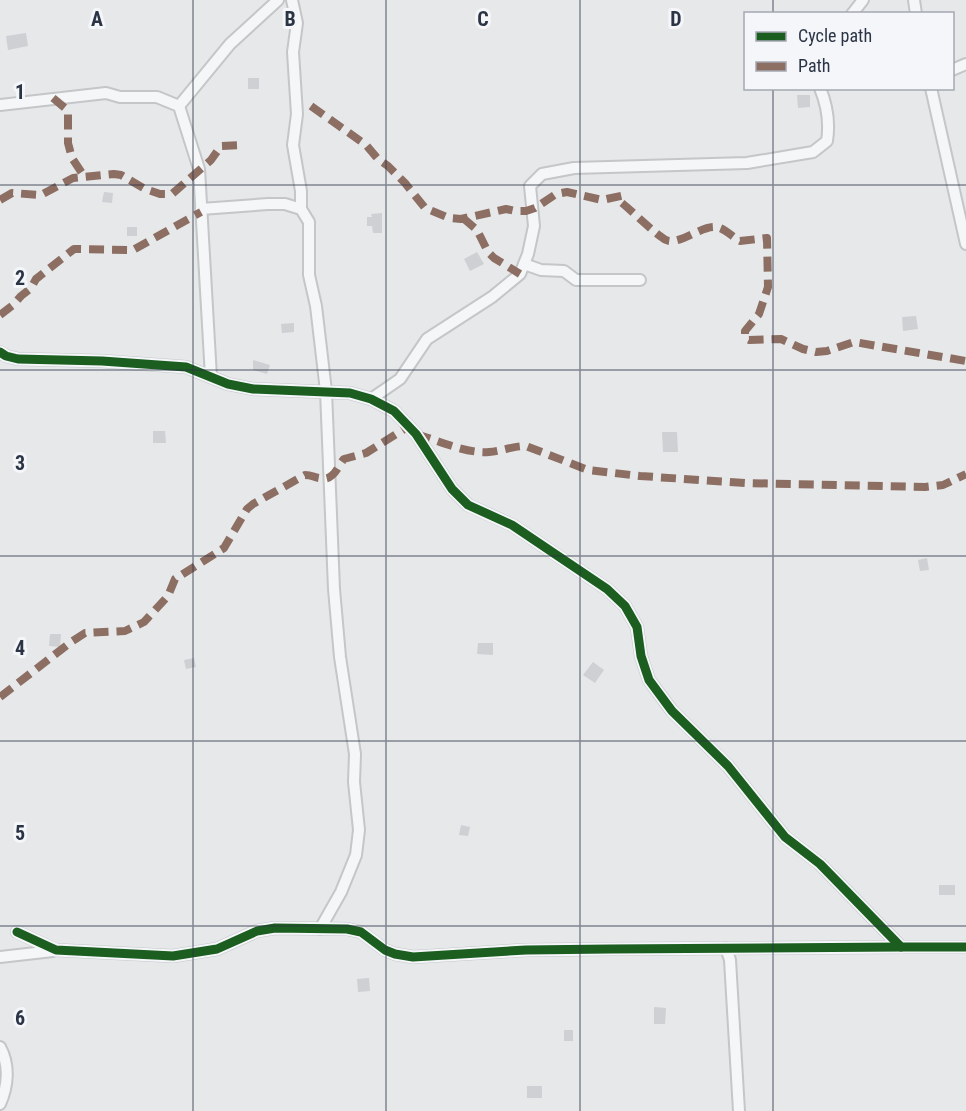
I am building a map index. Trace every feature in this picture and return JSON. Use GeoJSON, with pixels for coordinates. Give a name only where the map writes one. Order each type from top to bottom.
{"type":"FeatureCollection","features":[{"type":"Feature","properties":{"kind":"street"},"geometry":{"type":"LineString","coordinates":[[179,106],[230,44],[278,0]]}},
{"type":"Feature","properties":{"kind":"street"},"geometry":{"type":"LineString","coordinates":[[292,0],[297,23],[293,52],[297,114],[293,145],[301,191],[301,209],[309,222],[309,275],[316,306],[326,391],[334,589],[340,657],[355,753],[354,782],[359,830],[356,855],[341,892],[320,928]]}},
{"type":"Feature","properties":{"kind":"street"},"geometry":{"type":"LineString","coordinates":[[854,12],[863,0]]}},
{"type":"Feature","properties":{"kind":"street"},"geometry":{"type":"LineString","coordinates":[[371,399],[400,379],[427,339],[492,297],[520,274],[528,254],[534,226],[530,186],[542,174],[574,168],[747,163],[813,152],[827,141],[829,126],[825,100],[821,90]]}},
{"type":"Feature","properties":{"kind":"street"},"geometry":{"type":"LineString","coordinates":[[931,90],[966,244]]}},
{"type":"Feature","properties":{"kind":"street"},"geometry":{"type":"LineString","coordinates":[[0,105],[106,93],[120,97],[157,97],[179,106]]}},
{"type":"Feature","properties":{"kind":"street"},"geometry":{"type":"LineString","coordinates":[[179,106],[199,169],[211,377]]}},
{"type":"Feature","properties":{"kind":"street"},"geometry":{"type":"LineString","coordinates":[[201,209],[268,204],[285,204],[301,209]]}},
{"type":"Feature","properties":{"kind":"street"},"geometry":{"type":"LineString","coordinates":[[524,264],[541,270],[564,271],[576,280],[640,280]]}},
{"type":"Feature","properties":{"kind":"street"},"geometry":{"type":"LineString","coordinates":[[2,356],[38,360],[174,365],[186,367],[228,384],[254,389],[350,393],[371,399],[394,411],[425,447],[452,489],[468,506],[512,525],[607,589],[626,606],[637,627],[641,656],[649,680],[672,711],[728,766],[785,837],[820,864],[900,947]]}},
{"type":"Feature","properties":{"kind":"street"},"geometry":{"type":"LineString","coordinates":[[0,957],[56,950],[173,956],[195,954],[217,948],[257,931],[275,928],[320,928],[362,932],[385,950],[413,957],[526,950],[966,948]]}},
{"type":"Feature","properties":{"kind":"street"},"geometry":{"type":"LineString","coordinates":[[17,932],[56,950]]}},
{"type":"Feature","properties":{"kind":"street"},"geometry":{"type":"LineString","coordinates":[[726,948],[730,960],[739,1111]]}},
{"type":"Feature","properties":{"kind":"street"},"geometry":{"type":"LineString","coordinates":[[0,1047],[6,1061],[7,1074],[6,1087],[0,1104]]}},
{"type":"Feature","properties":{"kind":"building"},"geometry":{"type":"Polygon","coordinates":[[[26,33],[28,46],[8,50],[6,36],[26,33]]]}},
{"type":"Feature","properties":{"kind":"building"},"geometry":{"type":"Polygon","coordinates":[[[248,78],[259,78],[259,89],[248,89],[248,78]]]}},
{"type":"Feature","properties":{"kind":"building"},"geometry":{"type":"Polygon","coordinates":[[[797,95],[810,95],[810,107],[798,108],[797,95]]]}},
{"type":"Feature","properties":{"kind":"building"},"geometry":{"type":"Polygon","coordinates":[[[104,192],[113,193],[112,203],[102,202],[104,192]]]}},
{"type":"Feature","properties":{"kind":"building"},"geometry":{"type":"Polygon","coordinates":[[[382,213],[382,233],[373,233],[372,226],[367,226],[367,217],[372,217],[371,214],[382,213]]]}},
{"type":"Feature","properties":{"kind":"building"},"geometry":{"type":"Polygon","coordinates":[[[127,227],[137,227],[137,236],[127,236],[127,227]]]}},
{"type":"Feature","properties":{"kind":"building"},"geometry":{"type":"Polygon","coordinates":[[[477,252],[484,264],[470,271],[464,259],[477,252]]]}},
{"type":"Feature","properties":{"kind":"building"},"geometry":{"type":"Polygon","coordinates":[[[916,316],[918,329],[903,331],[902,317],[916,316]]]}},
{"type":"Feature","properties":{"kind":"building"},"geometry":{"type":"Polygon","coordinates":[[[294,323],[294,332],[282,333],[281,324],[294,323]]]}},
{"type":"Feature","properties":{"kind":"building"},"geometry":{"type":"Polygon","coordinates":[[[253,360],[270,365],[267,374],[253,370],[253,360]]]}},
{"type":"Feature","properties":{"kind":"building"},"geometry":{"type":"Polygon","coordinates":[[[153,431],[165,431],[166,443],[153,443],[153,431]]]}},
{"type":"Feature","properties":{"kind":"building"},"geometry":{"type":"Polygon","coordinates":[[[662,432],[677,432],[678,452],[663,452],[662,432]]]}},
{"type":"Feature","properties":{"kind":"building"},"geometry":{"type":"Polygon","coordinates":[[[927,558],[929,570],[920,571],[918,560],[927,558]]]}},
{"type":"Feature","properties":{"kind":"building"},"geometry":{"type":"Polygon","coordinates":[[[50,634],[61,634],[60,647],[49,646],[50,634]]]}},
{"type":"Feature","properties":{"kind":"building"},"geometry":{"type":"Polygon","coordinates":[[[478,643],[493,643],[493,655],[477,654],[478,643]]]}},
{"type":"Feature","properties":{"kind":"building"},"geometry":{"type":"Polygon","coordinates":[[[194,658],[196,667],[186,669],[184,660],[194,658]]]}},
{"type":"Feature","properties":{"kind":"building"},"geometry":{"type":"Polygon","coordinates":[[[593,662],[604,670],[595,683],[583,675],[593,662]]]}},
{"type":"Feature","properties":{"kind":"building"},"geometry":{"type":"Polygon","coordinates":[[[461,825],[470,827],[468,836],[459,835],[461,825]]]}},
{"type":"Feature","properties":{"kind":"building"},"geometry":{"type":"Polygon","coordinates":[[[939,885],[955,885],[955,895],[939,895],[939,885]]]}},
{"type":"Feature","properties":{"kind":"building"},"geometry":{"type":"Polygon","coordinates":[[[369,978],[370,991],[358,992],[357,979],[369,978]]]}},
{"type":"Feature","properties":{"kind":"building"},"geometry":{"type":"Polygon","coordinates":[[[654,1007],[666,1008],[665,1024],[654,1024],[654,1007]]]}},
{"type":"Feature","properties":{"kind":"building"},"geometry":{"type":"Polygon","coordinates":[[[564,1030],[573,1030],[573,1041],[564,1041],[564,1030]]]}},
{"type":"Feature","properties":{"kind":"building"},"geometry":{"type":"Polygon","coordinates":[[[527,1086],[542,1086],[542,1098],[527,1098],[527,1086]]]}},
{"type":"Feature","properties":{"kind":"marked path"},"geometry":{"type":"LineString","coordinates":[[53,98],[68,113],[68,143],[72,158],[84,176]]}},
{"type":"Feature","properties":{"kind":"marked path"},"geometry":{"type":"LineString","coordinates":[[311,106],[366,145],[405,183],[425,208],[449,218],[461,219],[506,209],[526,211],[535,208],[556,194],[567,192],[602,200],[625,195]]}},
{"type":"Feature","properties":{"kind":"marked path"},"geometry":{"type":"LineString","coordinates":[[0,200],[12,193],[41,195],[73,178],[114,174],[121,175],[145,189],[160,194],[172,194],[211,160],[221,146],[244,145]]}},
{"type":"Feature","properties":{"kind":"marked path"},"geometry":{"type":"LineString","coordinates":[[622,203],[666,240],[677,240],[703,229],[715,227],[725,230],[740,241],[767,238],[768,287],[759,314],[745,331],[745,338],[749,340],[781,339],[816,352],[827,351],[854,342],[966,361]]}},
{"type":"Feature","properties":{"kind":"marked path"},"geometry":{"type":"LineString","coordinates":[[0,315],[31,288],[36,279],[74,249],[133,250],[201,212]]}},
{"type":"Feature","properties":{"kind":"marked path"},"geometry":{"type":"LineString","coordinates":[[463,218],[477,230],[488,252],[494,258],[520,274]]}},
{"type":"Feature","properties":{"kind":"marked path"},"geometry":{"type":"LineString","coordinates":[[0,697],[85,633],[125,631],[144,622],[168,596],[175,579],[224,548],[247,509],[253,504],[305,475],[328,478],[344,459],[366,453],[409,426]]}},
{"type":"Feature","properties":{"kind":"marked path"},"geometry":{"type":"LineString","coordinates":[[416,434],[462,449],[480,452],[526,446],[588,470],[640,476],[746,483],[925,487],[943,485],[966,474]]}},
{"type":"Feature","properties":{"kind":"cycle path"},"geometry":{"type":"LineString","coordinates":[[0,352],[18,359],[102,361],[186,367],[228,384],[253,389],[350,393],[371,399],[394,411],[416,434],[452,489],[468,505],[512,525],[607,589],[625,606],[637,627],[641,656],[649,680],[672,711],[728,766],[785,837],[820,864],[901,947],[966,947]]}},
{"type":"Feature","properties":{"kind":"cycle path"},"geometry":{"type":"LineString","coordinates":[[17,932],[56,950],[173,956],[217,949],[257,931],[275,928],[347,929],[361,932],[385,950],[413,957],[526,950],[901,947]]}}]}
